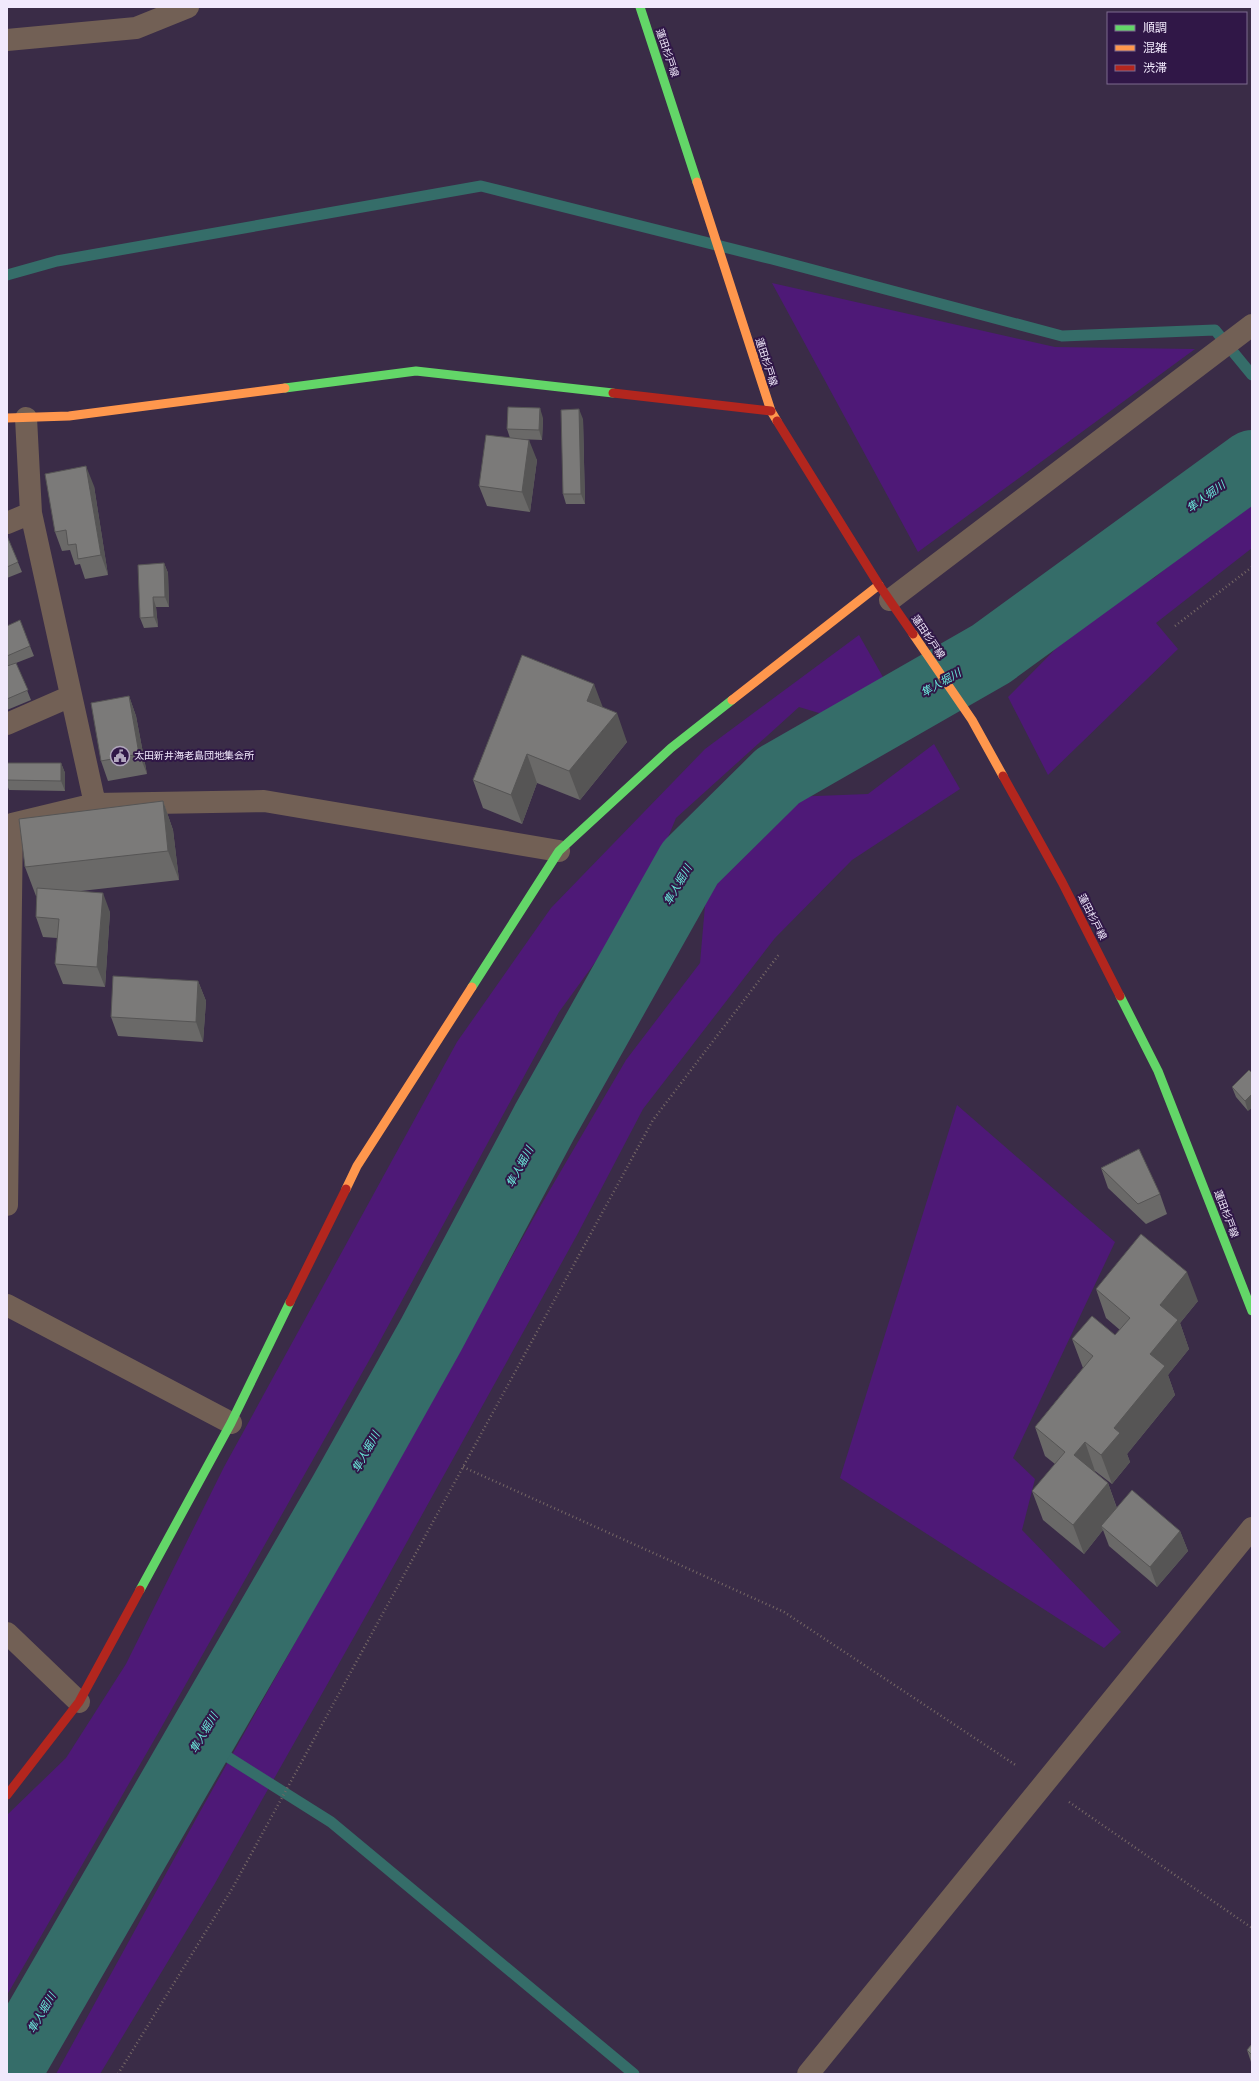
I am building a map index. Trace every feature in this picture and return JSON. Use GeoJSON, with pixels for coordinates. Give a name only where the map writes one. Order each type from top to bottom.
{"type":"FeatureCollection","features":[{"type":"Feature","properties":{"kind":"street"},"geometry":{"type":"LineString","coordinates":[[7,40],[136,28],[188,7]]}},
{"type":"Feature","properties":{"kind":"street","name":"蓮田杉戸線"},"geometry":{"type":"LineString","coordinates":[[640,7],[770,411],[884,593],[972,720],[1062,882],[1158,1071],[1252,1311]]}},
{"type":"Feature","properties":{"kind":"street"},"geometry":{"type":"LineString","coordinates":[[7,1795],[79,1702],[231,1423],[357,1166],[559,851],[671,748],[1252,326]]}},
{"type":"Feature","properties":{"kind":"street"},"geometry":{"type":"LineString","coordinates":[[95,804],[31,513],[16,418],[69,416],[416,371],[770,411]]}},
{"type":"Feature","properties":{"kind":"street"},"geometry":{"type":"LineString","coordinates":[[7,523],[31,513]]}},
{"type":"Feature","properties":{"kind":"street"},"geometry":{"type":"LineString","coordinates":[[7,724],[71,696]]}},
{"type":"Feature","properties":{"kind":"street"},"geometry":{"type":"LineString","coordinates":[[7,1205],[12,824],[95,804],[264,801],[559,851]]}},
{"type":"Feature","properties":{"kind":"street"},"geometry":{"type":"LineString","coordinates":[[7,1305],[231,1423]]}},
{"type":"Feature","properties":{"kind":"street"},"geometry":{"type":"LineString","coordinates":[[808,2074],[1252,1528]]}},
{"type":"Feature","properties":{"kind":"street"},"geometry":{"type":"LineString","coordinates":[[7,1633],[79,1702]]}},
{"type":"Feature","properties":{"kind":"path"},"geometry":{"type":"LineString","coordinates":[[1175,626],[1252,567]]}},
{"type":"Feature","properties":{"kind":"path"},"geometry":{"type":"LineString","coordinates":[[118,2074],[232,1889],[654,1120],[780,953]]}},
{"type":"Feature","properties":{"kind":"path"},"geometry":{"type":"LineString","coordinates":[[463,1467],[784,1612],[1044,1784],[1252,1928]]}},
{"type":"Feature","properties":{"kind":"shaded area"},"geometry":{"type":"Polygon","coordinates":[[[772,283],[1055,347],[1195,349],[918,552],[772,283]]]}},
{"type":"Feature","properties":{"kind":"shaded area"},"geometry":{"type":"Polygon","coordinates":[[[1252,499],[1252,548],[1156,623],[1178,649],[1048,775],[1008,697],[1106,598],[1154,578],[1252,499]]]}},
{"type":"Feature","properties":{"kind":"shaded area"},"geometry":{"type":"Polygon","coordinates":[[[859,635],[887,684],[839,719],[799,707],[676,818],[644,895],[559,1012],[375,1350],[157,1735],[7,1995],[7,1815],[66,1758],[126,1664],[224,1467],[457,1042],[551,908],[705,749],[859,635]]]}},
{"type":"Feature","properties":{"kind":"shaded area"},"geometry":{"type":"Polygon","coordinates":[[[934,744],[960,789],[852,860],[775,938],[643,1109],[577,1235],[372,1605],[214,1885],[100,2074],[56,2074],[196,1819],[541,1205],[626,1060],[700,963],[706,894],[744,823],[790,797],[868,794],[934,744]]]}},
{"type":"Feature","properties":{"kind":"shaded area"},"geometry":{"type":"Polygon","coordinates":[[[957,1105],[1115,1242],[1013,1458],[1035,1479],[1022,1530],[1121,1632],[1104,1648],[840,1478],[957,1105]]]}},
{"type":"Feature","properties":{"kind":"building"},"geometry":{"type":"Polygon","coordinates":[[[508,407],[540,408],[539,430],[507,429],[508,407]]]}},
{"type":"Feature","properties":{"kind":"building"},"geometry":{"type":"Polygon","coordinates":[[[579,409],[581,494],[563,494],[561,410],[579,409]]]}},
{"type":"Feature","properties":{"kind":"building"},"geometry":{"type":"Polygon","coordinates":[[[486,435],[529,440],[522,492],[479,486],[486,435]]]}},
{"type":"Feature","properties":{"kind":"building"},"geometry":{"type":"Polygon","coordinates":[[[86,466],[101,555],[78,559],[76,544],[68,545],[66,530],[55,532],[45,474],[86,466]]]}},
{"type":"Feature","properties":{"kind":"building"},"geometry":{"type":"Polygon","coordinates":[[[7,536],[18,562],[7,567],[7,536]]]}},
{"type":"Feature","properties":{"kind":"building"},"geometry":{"type":"Polygon","coordinates":[[[164,563],[165,597],[153,597],[154,617],[140,618],[138,565],[164,563]]]}},
{"type":"Feature","properties":{"kind":"building"},"geometry":{"type":"Polygon","coordinates":[[[20,620],[30,646],[7,656],[7,626],[20,620]]]}},
{"type":"Feature","properties":{"kind":"building"},"geometry":{"type":"Polygon","coordinates":[[[522,655],[594,684],[587,701],[617,713],[569,771],[527,754],[511,795],[473,780],[522,655]]]}},
{"type":"Feature","properties":{"kind":"building"},"geometry":{"type":"Polygon","coordinates":[[[16,663],[28,690],[7,699],[7,666],[16,663]]]}},
{"type":"Feature","properties":{"kind":"building"},"geometry":{"type":"Polygon","coordinates":[[[129,696],[139,754],[101,761],[91,703],[129,696]]]}},
{"type":"Feature","properties":{"kind":"building"},"geometry":{"type":"Polygon","coordinates":[[[7,763],[61,763],[61,781],[7,780],[7,763]]]}},
{"type":"Feature","properties":{"kind":"building"},"geometry":{"type":"Polygon","coordinates":[[[163,801],[168,851],[25,867],[19,819],[163,801]]]}},
{"type":"Feature","properties":{"kind":"building"},"geometry":{"type":"Polygon","coordinates":[[[37,888],[103,893],[97,967],[55,964],[59,919],[36,917],[37,888]]]}},
{"type":"Feature","properties":{"kind":"building"},"geometry":{"type":"Polygon","coordinates":[[[113,976],[198,981],[196,1022],[111,1017],[113,976]]]}},
{"type":"Feature","properties":{"kind":"building"},"geometry":{"type":"Polygon","coordinates":[[[1249,1070],[1252,1073],[1252,1094],[1245,1101],[1232,1087],[1249,1070]]]}},
{"type":"Feature","properties":{"kind":"building"},"geometry":{"type":"Polygon","coordinates":[[[1139,1149],[1160,1194],[1138,1204],[1101,1168],[1139,1149]]]}},
{"type":"Feature","properties":{"kind":"building"},"geometry":{"type":"Polygon","coordinates":[[[1141,1234],[1187,1272],[1160,1305],[1178,1320],[1150,1354],[1165,1366],[1114,1428],[1120,1433],[1101,1455],[1085,1442],[1074,1455],[1108,1483],[1073,1525],[1032,1491],[1065,1452],[1035,1427],[1093,1356],[1072,1339],[1092,1316],[1115,1335],[1130,1318],[1096,1289],[1141,1234]]]}},
{"type":"Feature","properties":{"kind":"building"},"geometry":{"type":"Polygon","coordinates":[[[1132,1490],[1180,1531],[1150,1567],[1101,1526],[1132,1490]]]}},
{"type":"Feature","properties":{"kind":"building"},"geometry":{"type":"Polygon","coordinates":[[[1252,2044],[1252,2055],[1247,2050],[1252,2044]]]}},
{"type":"Feature","properties":{"kind":"waterway"},"geometry":{"type":"LineString","coordinates":[[7,275],[57,261],[481,186],[772,259],[1062,336],[1215,330],[1252,375]]}},
{"type":"Feature","properties":{"kind":"waterway","name":"隼人堀川"},"geometry":{"type":"LineString","coordinates":[[7,2073],[343,1492],[431,1335],[545,1121],[690,863],[778,776],[991,654],[1252,464]]}},
{"type":"Feature","properties":{"kind":"waterway"},"geometry":{"type":"LineString","coordinates":[[201,1740],[331,1822],[634,2074]]}},
{"type":"Feature","properties":{"kind":"traffic: fast"},"geometry":{"type":"LineString","coordinates":[[640,7],[697,182]]}},
{"type":"Feature","properties":{"kind":"traffic: fast"},"geometry":{"type":"LineString","coordinates":[[285,388],[416,371],[613,393]]}},
{"type":"Feature","properties":{"kind":"traffic: fast"},"geometry":{"type":"LineString","coordinates":[[472,987],[559,851],[671,748],[732,700]]}},
{"type":"Feature","properties":{"kind":"traffic: fast"},"geometry":{"type":"LineString","coordinates":[[1120,996],[1158,1071],[1252,1311]]}},
{"type":"Feature","properties":{"kind":"traffic: fast"},"geometry":{"type":"LineString","coordinates":[[140,1590],[231,1423],[290,1302]]}},
{"type":"Feature","properties":{"kind":"traffic: slow"},"geometry":{"type":"LineString","coordinates":[[697,182],[771,411],[777,421]]}},
{"type":"Feature","properties":{"kind":"traffic: slow"},"geometry":{"type":"LineString","coordinates":[[7,418],[69,416],[285,388]]}},
{"type":"Feature","properties":{"kind":"traffic: slow"},"geometry":{"type":"LineString","coordinates":[[732,700],[879,585]]}},
{"type":"Feature","properties":{"kind":"traffic: slow"},"geometry":{"type":"LineString","coordinates":[[913,634],[972,720],[1003,776]]}},
{"type":"Feature","properties":{"kind":"traffic: slow"},"geometry":{"type":"LineString","coordinates":[[346,1189],[357,1166],[472,987]]}},
{"type":"Feature","properties":{"kind":"traffic: jam"},"geometry":{"type":"LineString","coordinates":[[613,393],[771,411]]}},
{"type":"Feature","properties":{"kind":"traffic: jam"},"geometry":{"type":"LineString","coordinates":[[777,421],[879,585],[913,634]]}},
{"type":"Feature","properties":{"kind":"traffic: jam"},"geometry":{"type":"LineString","coordinates":[[1003,776],[1062,882],[1120,996]]}},
{"type":"Feature","properties":{"kind":"traffic: jam"},"geometry":{"type":"LineString","coordinates":[[290,1302],[346,1189]]}},
{"type":"Feature","properties":{"kind":"traffic: jam"},"geometry":{"type":"LineString","coordinates":[[7,1795],[79,1702],[140,1590]]}},
{"type":"Feature","properties":{"kind":"place","name":"太田新井海老島団地集会所"},"geometry":{"type":"Point","coordinates":[120,756]}}]}
